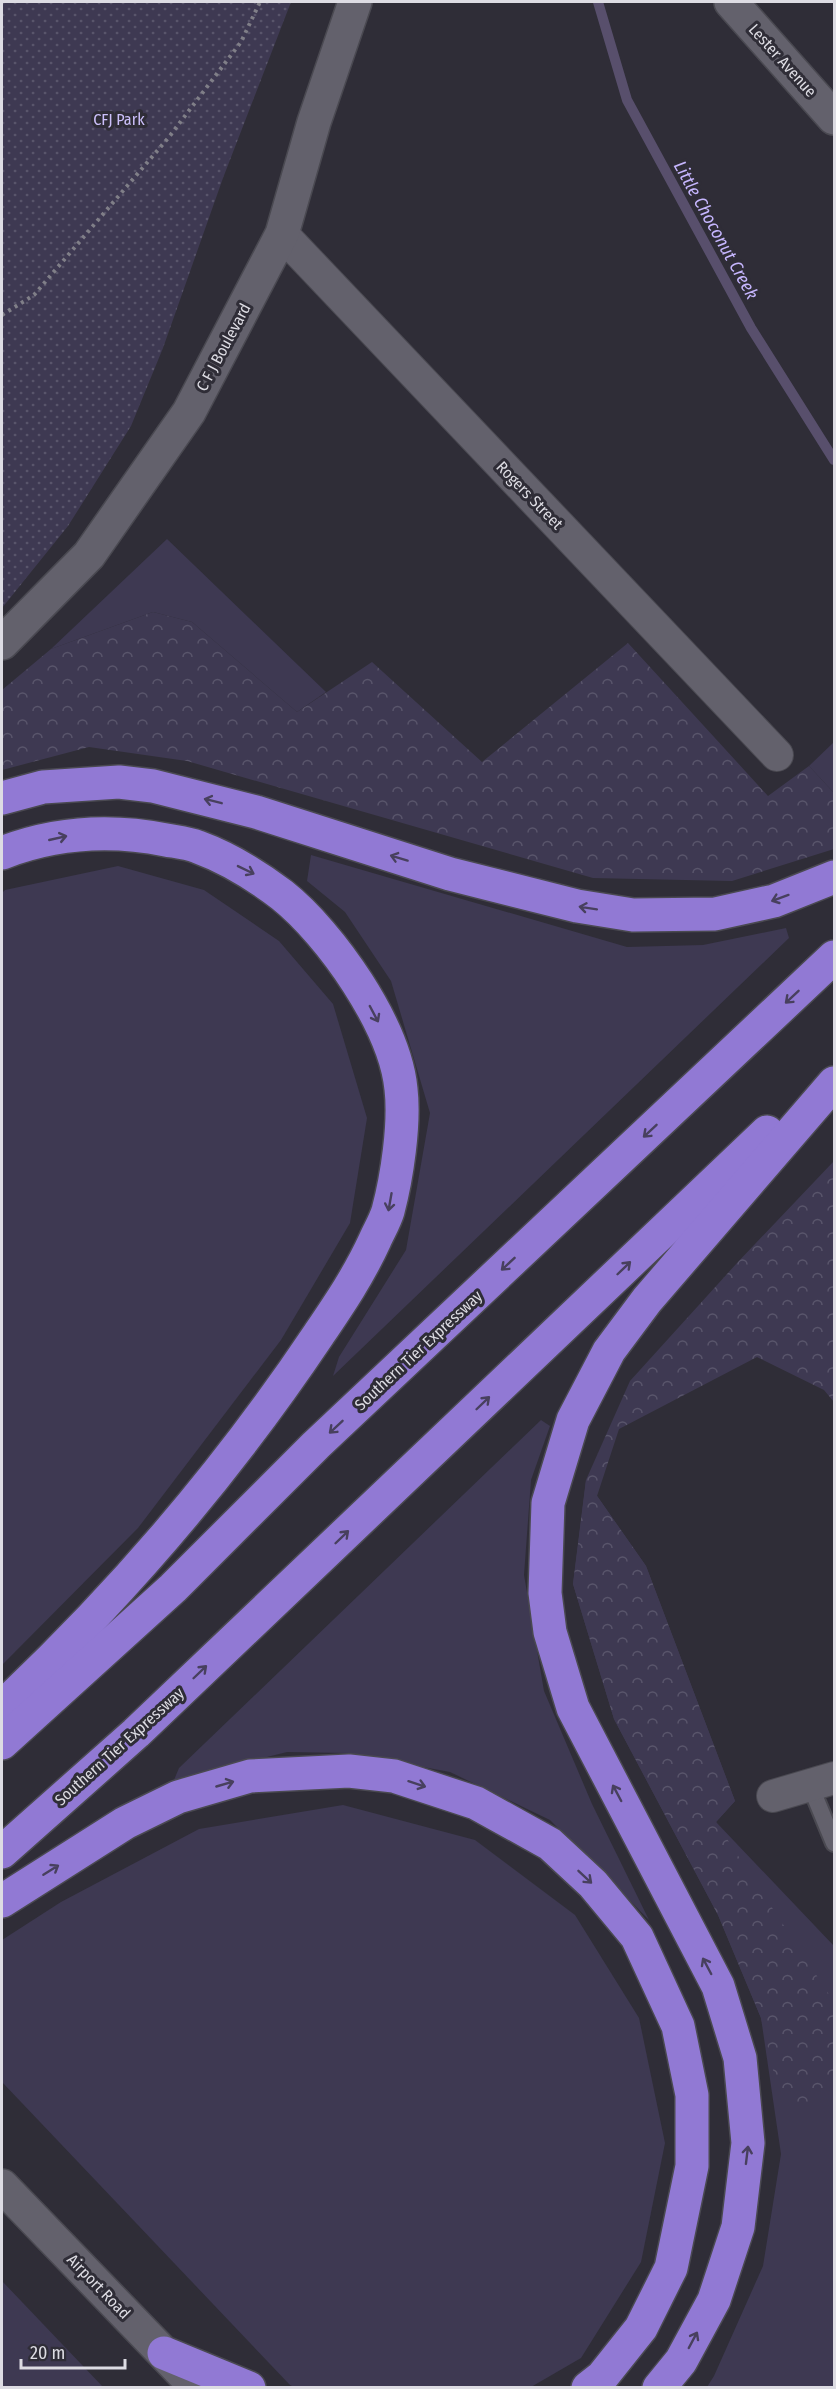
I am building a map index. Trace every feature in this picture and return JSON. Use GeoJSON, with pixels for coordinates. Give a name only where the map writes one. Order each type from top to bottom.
{"type":"FeatureCollection","features":[{"type":"Feature","properties":{"kind":"highway"},"geometry":{"type":"LineString","coordinates":[[2,798],[43,787],[119,782],[153,786],[256,813],[450,874],[577,906],[633,915],[715,915],[774,901],[834,877]]}},
{"type":"Feature","properties":{"kind":"highway"},"geometry":{"type":"LineString","coordinates":[[2,853],[66,836],[108,832],[196,846],[257,876],[295,905],[331,947],[361,989],[390,1043],[401,1088],[401,1135],[388,1213],[357,1279],[273,1403],[176,1523],[55,1657],[2,1707]]}},
{"type":"Feature","properties":{"kind":"highway","name":"Southern Tier Expressway"},"geometry":{"type":"LineString","coordinates":[[2,1743],[173,1588],[316,1445],[834,957]]}},
{"type":"Feature","properties":{"kind":"highway","name":"Southern Tier Expressway"},"geometry":{"type":"LineString","coordinates":[[2,1852],[136,1733],[834,1068]]}},
{"type":"Feature","properties":{"kind":"highway"},"geometry":{"type":"LineString","coordinates":[[659,2388],[681,2361],[714,2300],[738,2227],[748,2144],[740,2058],[718,1986],[573,1708],[550,1632],[545,1593],[548,1503],[573,1420],[609,1351],[647,1300],[834,1083]]}},
{"type":"Feature","properties":{"kind":"highway"},"geometry":{"type":"LineString","coordinates":[[2,1901],[125,1823],[178,1797],[250,1776],[349,1771],[394,1776],[476,1803],[550,1844],[593,1884],[638,1937],[678,2026],[692,2095],[692,2166],[670,2268],[641,2328],[602,2377],[588,2388]]}},
{"type":"Feature","properties":{"kind":"highway"},"geometry":{"type":"LineString","coordinates":[[164,2353],[249,2388]]}},
{"type":"Feature","properties":{"kind":"street","name":"C F J Boulevard"},"geometry":{"type":"LineString","coordinates":[[2,643],[88,555],[189,412],[282,234],[314,122],[355,2]]}},
{"type":"Feature","properties":{"kind":"street","name":"Lester Avenue"},"geometry":{"type":"LineString","coordinates":[[731,2],[834,118]]}},
{"type":"Feature","properties":{"kind":"street","name":"Rogers Street"},"geometry":{"type":"LineString","coordinates":[[282,234],[777,755]]}},
{"type":"Feature","properties":{"kind":"street"},"geometry":{"type":"LineString","coordinates":[[773,1796],[822,1781]]}},
{"type":"Feature","properties":{"kind":"street","name":"Airport Road"},"geometry":{"type":"LineString","coordinates":[[2,2186],[197,2388]]}},
{"type":"Feature","properties":{"kind":"lane"},"geometry":{"type":"LineString","coordinates":[[822,1781],[834,1843]]}},
{"type":"Feature","properties":{"kind":"path"},"geometry":{"type":"LineString","coordinates":[[2,315],[34,295],[169,136],[241,42],[260,2]]}},
{"type":"Feature","properties":{"kind":"green space","name":"CFJ Park"},"geometry":{"type":"Polygon","coordinates":[[[2,2],[291,2],[223,178],[163,348],[131,426],[68,526],[2,608],[2,2]]]}},
{"type":"Feature","properties":{"kind":"green space"},"geometry":{"type":"Polygon","coordinates":[[[167,539],[326,692],[297,712],[192,622],[153,612],[51,649],[167,539]]]}},
{"type":"Feature","properties":{"kind":"green space"},"geometry":{"type":"Polygon","coordinates":[[[153,612],[192,622],[297,712],[372,662],[482,762],[628,643],[768,796],[809,766],[834,793],[834,849],[732,881],[593,878],[187,761],[89,747],[2,770],[2,690],[51,649],[153,612]]]}},
{"type":"Feature","properties":{"kind":"green space"},"geometry":{"type":"Polygon","coordinates":[[[834,742],[834,793],[809,766],[834,742]]]}},
{"type":"Feature","properties":{"kind":"green space"},"geometry":{"type":"Polygon","coordinates":[[[311,855],[627,947],[703,945],[786,928],[789,938],[333,1376],[339,1357],[406,1250],[430,1113],[391,981],[345,912],[307,881],[311,855]]]}},
{"type":"Feature","properties":{"kind":"green space"},"geometry":{"type":"Polygon","coordinates":[[[118,866],[204,890],[279,941],[333,1004],[367,1118],[350,1223],[281,1340],[138,1528],[2,1665],[2,893],[5,890],[118,866]]]}},
{"type":"Feature","properties":{"kind":"green space"},"geometry":{"type":"Polygon","coordinates":[[[834,1161],[834,1402],[824,1390],[757,1357],[619,1429],[597,1496],[646,1566],[735,1801],[716,1822],[834,2002],[834,2071],[820,2107],[803,2114],[778,2091],[761,2018],[718,1915],[614,1719],[573,1584],[586,1480],[630,1381],[834,1161]]]}},
{"type":"Feature","properties":{"kind":"green space"},"geometry":{"type":"Polygon","coordinates":[[[541,1420],[550,1426],[531,1480],[524,1575],[544,1691],[592,1804],[649,1920],[550,1820],[450,1772],[348,1753],[287,1752],[174,1780],[179,1768],[541,1420]]]}},
{"type":"Feature","properties":{"kind":"green space"},"geometry":{"type":"Polygon","coordinates":[[[586,1480],[646,1566],[735,1801],[716,1822],[834,1946],[834,2387],[707,2387],[763,2266],[781,2154],[761,2018],[718,1915],[614,1719],[573,1584],[586,1480]]]}},
{"type":"Feature","properties":{"kind":"green space"},"geometry":{"type":"Polygon","coordinates":[[[343,1805],[475,1840],[575,1915],[639,2018],[665,2143],[641,2262],[581,2358],[531,2387],[296,2388],[290,2385],[2,2082],[2,1940],[61,1902],[199,1829],[343,1805]]]}},
{"type":"Feature","properties":{"kind":"green space"},"geometry":{"type":"Polygon","coordinates":[[[2,2281],[103,2387],[2,2387],[2,2281]]]}},
{"type":"Feature","properties":{"kind":"waterway","name":"Little Choconut Creek"},"geometry":{"type":"LineString","coordinates":[[598,2],[627,100],[751,328],[834,460]]}}]}
